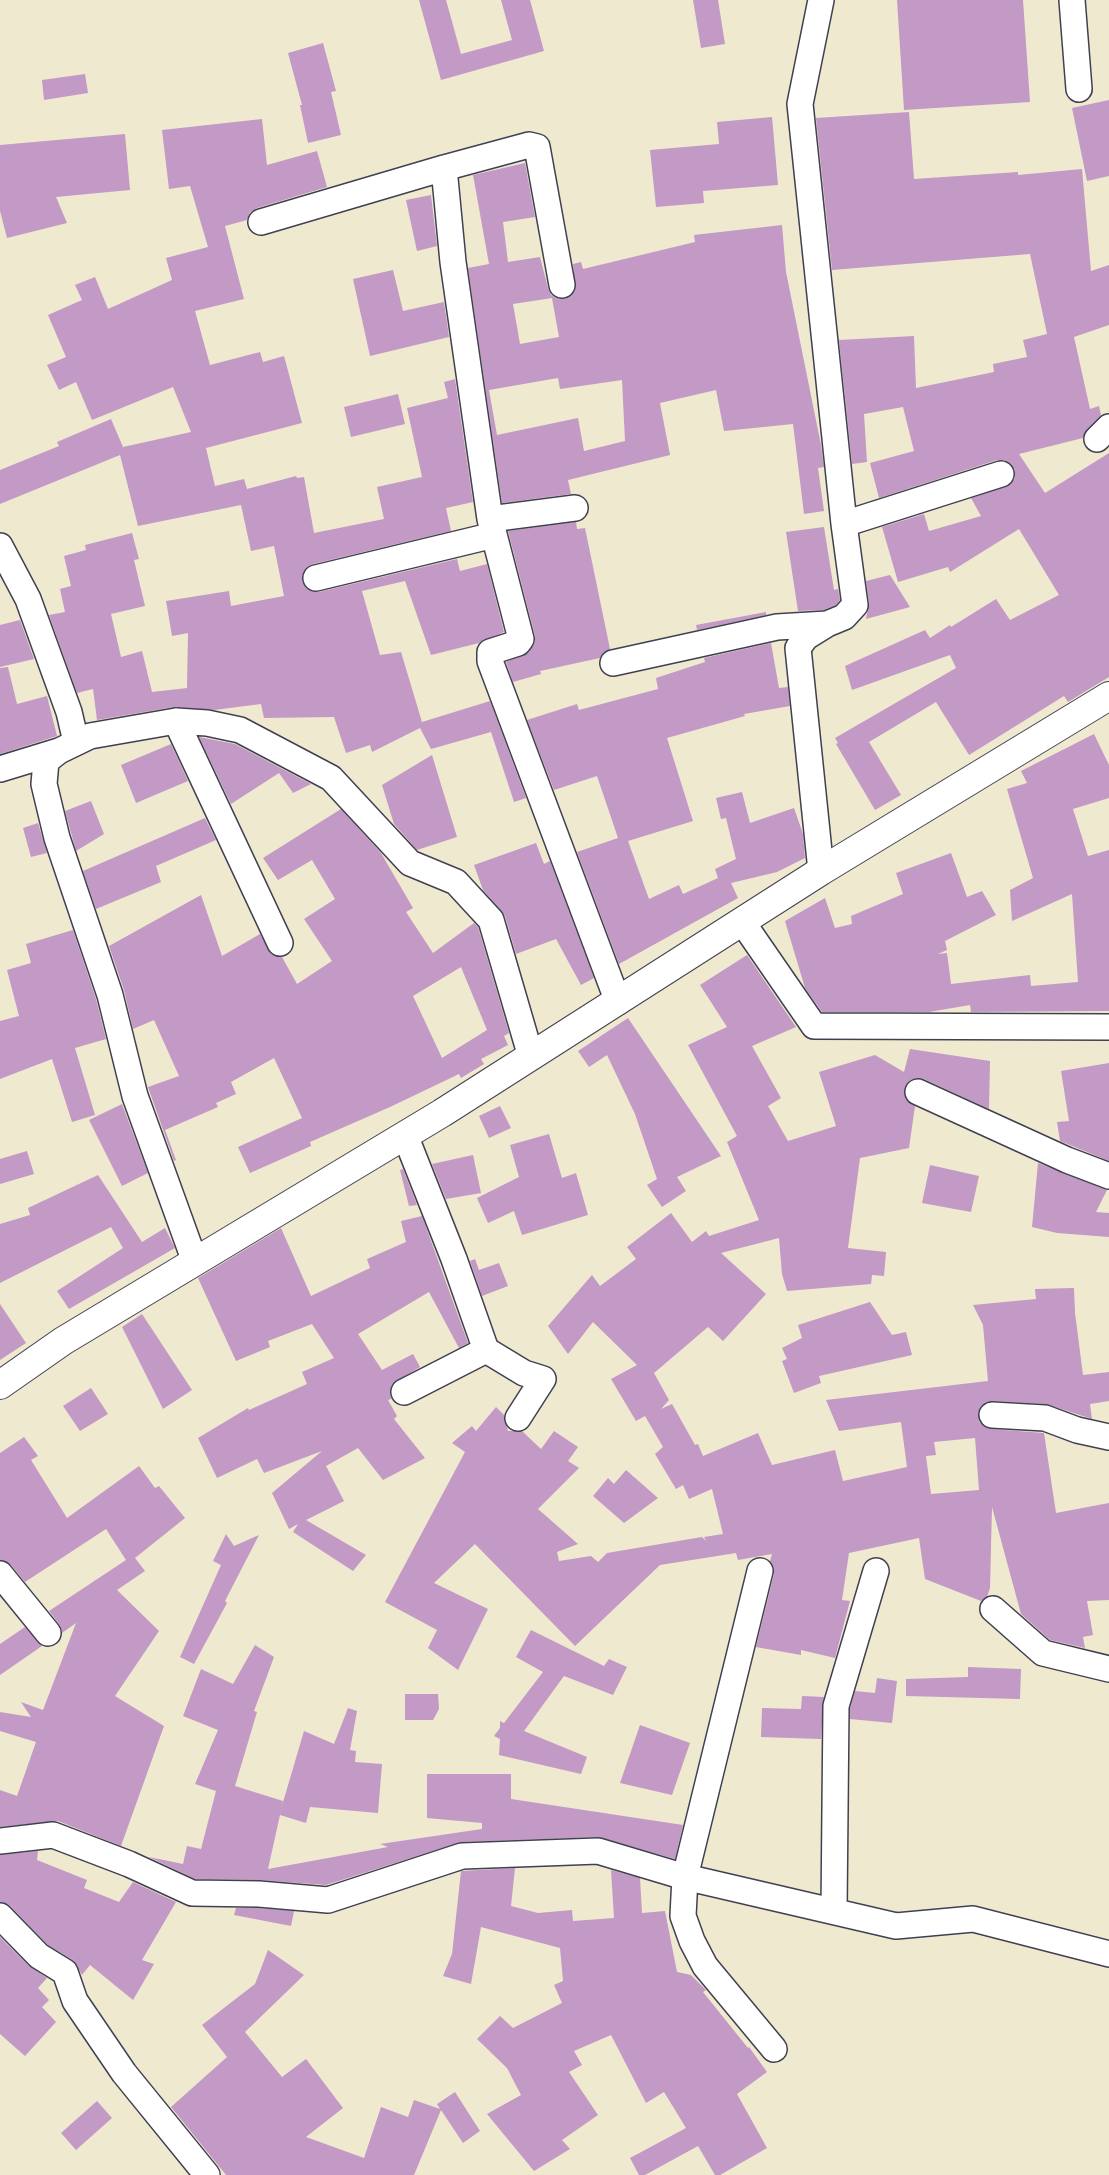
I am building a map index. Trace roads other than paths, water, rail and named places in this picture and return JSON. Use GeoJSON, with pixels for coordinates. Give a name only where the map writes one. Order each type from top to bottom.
{"type":"FeatureCollection","features":[{"type":"Feature","properties":{"kind":"street"},"geometry":{"type":"LineString","coordinates":[[821,0],[800,104],[844,524],[855,604],[844,617],[827,624],[806,637],[798,648],[821,871]]}},
{"type":"Feature","properties":{"kind":"street"},"geometry":{"type":"LineString","coordinates":[[1072,0],[1079,89]]}},
{"type":"Feature","properties":{"kind":"street"},"geometry":{"type":"LineString","coordinates":[[261,222],[529,145],[537,147],[562,285]]}},
{"type":"Feature","properties":{"kind":"street"},"geometry":{"type":"LineString","coordinates":[[444,168],[453,262],[492,527],[521,639],[518,643],[490,652],[490,661],[618,1002]]}},
{"type":"Feature","properties":{"kind":"street"},"geometry":{"type":"LineString","coordinates":[[844,524],[1001,474]]}},
{"type":"Feature","properties":{"kind":"street"},"geometry":{"type":"LineString","coordinates":[[316,578],[492,527],[575,508]]}},
{"type":"Feature","properties":{"kind":"street"},"geometry":{"type":"LineString","coordinates":[[0,546],[28,599],[69,712],[68,746]]}},
{"type":"Feature","properties":{"kind":"street"},"geometry":{"type":"LineString","coordinates":[[613,662],[777,627],[827,624]]}},
{"type":"Feature","properties":{"kind":"street"},"geometry":{"type":"LineString","coordinates":[[0,1386],[63,1341],[405,1135],[743,923],[821,871],[1109,696]]}},
{"type":"Feature","properties":{"kind":"street"},"geometry":{"type":"LineString","coordinates":[[0,769],[68,746],[90,736],[176,721],[207,723],[240,730],[331,778],[410,863],[456,882],[491,920],[531,1057]]}},
{"type":"Feature","properties":{"kind":"street"},"geometry":{"type":"LineString","coordinates":[[176,721],[280,942]]}},
{"type":"Feature","properties":{"kind":"street"},"geometry":{"type":"LineString","coordinates":[[68,746],[46,762],[44,784],[57,838],[110,995],[135,1096],[195,1262]]}},
{"type":"Feature","properties":{"kind":"street"},"geometry":{"type":"LineString","coordinates":[[743,923],[814,1026],[1109,1027]]}},
{"type":"Feature","properties":{"kind":"street"},"geometry":{"type":"LineString","coordinates":[[918,1092],[1067,1160],[1109,1176]]}},
{"type":"Feature","properties":{"kind":"street"},"geometry":{"type":"LineString","coordinates":[[405,1135],[454,1259],[486,1350],[524,1373],[543,1379],[518,1418]]}},
{"type":"Feature","properties":{"kind":"street"},"geometry":{"type":"LineString","coordinates":[[404,1392],[486,1350]]}},
{"type":"Feature","properties":{"kind":"street"},"geometry":{"type":"LineString","coordinates":[[992,1415],[1045,1418],[1077,1430],[1109,1437]]}},
{"type":"Feature","properties":{"kind":"street"},"geometry":{"type":"LineString","coordinates":[[760,1571],[685,1877],[684,1916],[696,1950],[705,1966],[774,2049]]}},
{"type":"Feature","properties":{"kind":"street"},"geometry":{"type":"LineString","coordinates":[[834,1911],[836,1706],[876,1571]]}},
{"type":"Feature","properties":{"kind":"street"},"geometry":{"type":"LineString","coordinates":[[0,1574],[48,1633]]}},
{"type":"Feature","properties":{"kind":"street"},"geometry":{"type":"LineString","coordinates":[[993,1609],[1043,1653],[1109,1669]]}},
{"type":"Feature","properties":{"kind":"street"},"geometry":{"type":"LineString","coordinates":[[0,1841],[53,1835],[129,1864],[192,1893],[260,1894],[328,1900],[462,1856],[598,1851],[685,1877],[896,1926],[973,1919],[1109,1954]]}},
{"type":"Feature","properties":{"kind":"street"},"geometry":{"type":"LineString","coordinates":[[0,1916],[39,1956],[65,1972],[75,2001],[124,2073],[207,2175]]}}]}
